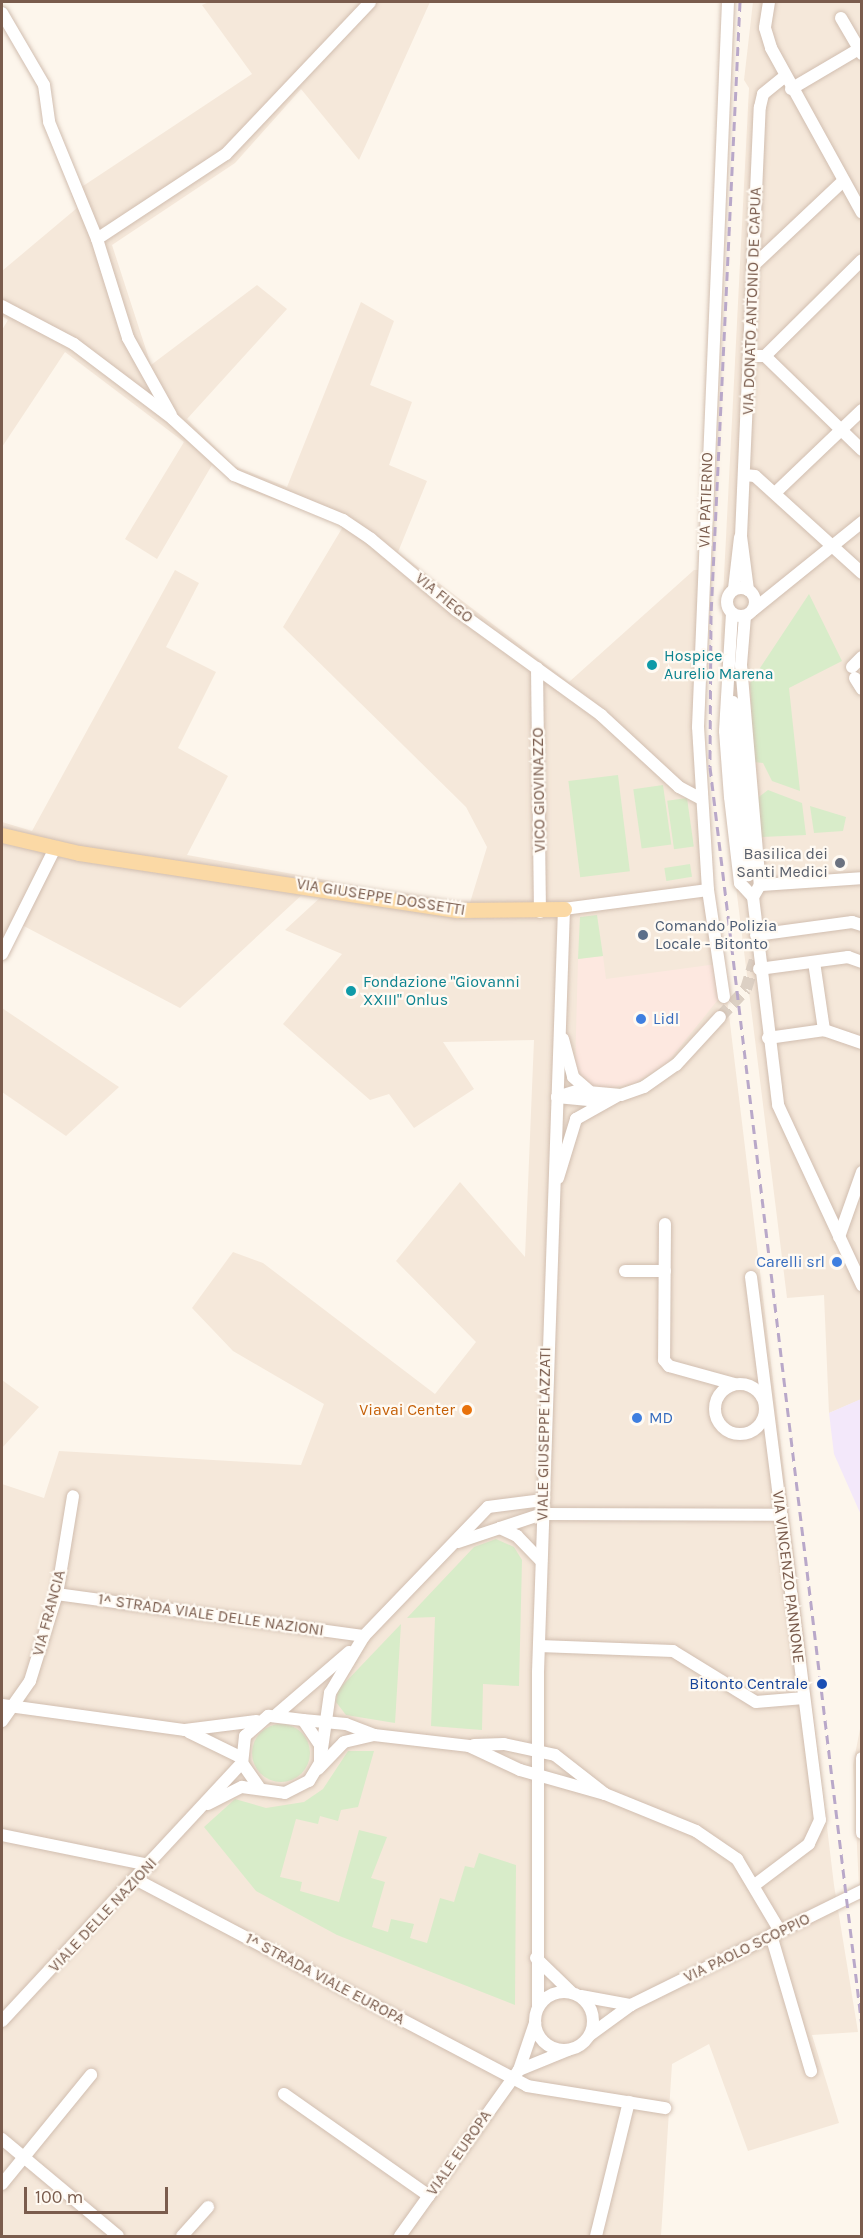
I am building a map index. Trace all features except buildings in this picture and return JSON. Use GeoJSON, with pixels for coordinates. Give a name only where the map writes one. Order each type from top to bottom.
{"type":"FeatureCollection","features":[{"type":"Feature","properties":{"kind":"main road","name":"VIA GIUSEPPE DOSSETTI"},"geometry":{"type":"LineString","coordinates":[[2,835],[55,848],[458,910],[540,912],[564,909]]}},
{"type":"Feature","properties":{"kind":"street"},"geometry":{"type":"LineString","coordinates":[[97,239],[226,154],[370,2]]}},
{"type":"Feature","properties":{"kind":"street","name":"VIA PATIERNO"},"geometry":{"type":"LineString","coordinates":[[724,997],[708,890],[699,704],[728,2]]}},
{"type":"Feature","properties":{"kind":"street"},"geometry":{"type":"LineString","coordinates":[[769,2],[765,28],[784,77],[861,213]]}},
{"type":"Feature","properties":{"kind":"street"},"geometry":{"type":"LineString","coordinates":[[2,13],[44,85],[49,122],[97,239],[128,338],[173,419]]}},
{"type":"Feature","properties":{"kind":"street"},"geometry":{"type":"LineString","coordinates":[[791,89],[860,51],[841,18]]}},
{"type":"Feature","properties":{"kind":"street","name":"VIA DONATO ANTONIO DE CAPUA"},"geometry":{"type":"LineString","coordinates":[[760,885],[732,613],[726,601],[734,590],[741,536],[760,107],[763,94],[784,77]]}},
{"type":"Feature","properties":{"kind":"street"},"geometry":{"type":"LineString","coordinates":[[754,265],[843,181]]}},
{"type":"Feature","properties":{"kind":"street"},"geometry":{"type":"LineString","coordinates":[[765,356],[861,260]]}},
{"type":"Feature","properties":{"kind":"street"},"geometry":{"type":"LineString","coordinates":[[2,306],[74,344],[173,419]]}},
{"type":"Feature","properties":{"kind":"street"},"geometry":{"type":"LineString","coordinates":[[750,356],[765,356],[861,450]]}},
{"type":"Feature","properties":{"kind":"street"},"geometry":{"type":"LineString","coordinates":[[775,493],[861,410]]}},
{"type":"Feature","properties":{"kind":"street","name":"VIA FIEGO"},"geometry":{"type":"LineString","coordinates":[[173,419],[234,475],[343,520],[601,715],[679,787],[702,799]]}},
{"type":"Feature","properties":{"kind":"street"},"geometry":{"type":"LineString","coordinates":[[744,475],[755,476],[861,573]]}},
{"type":"Feature","properties":{"kind":"street"},"geometry":{"type":"LineString","coordinates":[[732,613],[749,613],[831,544],[861,522]]}},
{"type":"Feature","properties":{"kind":"street","name":"VIA DONATO ANTONIO DE CAPUA"},"geometry":{"type":"LineString","coordinates":[[741,536],[748,590],[754,596],[736,669],[725,731],[740,883],[753,897]]}},
{"type":"Feature","properties":{"kind":"street"},"geometry":{"type":"LineString","coordinates":[[734,590],[748,590]]}},
{"type":"Feature","properties":{"kind":"street"},"geometry":{"type":"LineString","coordinates":[[856,678],[861,657]]}},
{"type":"Feature","properties":{"kind":"street","name":"VICO GIOVINAZZO"},"geometry":{"type":"LineString","coordinates":[[537,668],[540,912]]}},
{"type":"Feature","properties":{"kind":"street"},"geometry":{"type":"LineString","coordinates":[[736,669],[735,723],[748,874]]}},
{"type":"Feature","properties":{"kind":"street"},"geometry":{"type":"LineString","coordinates":[[2,954],[55,848]]}},
{"type":"Feature","properties":{"kind":"street"},"geometry":{"type":"LineString","coordinates":[[861,878],[760,885],[753,897],[759,969],[778,1106],[861,1285]]}},
{"type":"Feature","properties":{"kind":"street","name":"VIA GIUSEPPE DOSSETTI"},"geometry":{"type":"LineString","coordinates":[[564,909],[708,890]]}},
{"type":"Feature","properties":{"kind":"street","name":"VIALE GIUSEPPE LAZZATI"},"geometry":{"type":"LineString","coordinates":[[538,2006],[536,1958],[537,1750],[542,1514],[564,909]]}},
{"type":"Feature","properties":{"kind":"street"},"geometry":{"type":"LineString","coordinates":[[756,934],[852,922],[861,925]]}},
{"type":"Feature","properties":{"kind":"street"},"geometry":{"type":"LineString","coordinates":[[759,969],[848,957],[861,962]]}},
{"type":"Feature","properties":{"kind":"street"},"geometry":{"type":"LineString","coordinates":[[814,962],[824,1030]]}},
{"type":"Feature","properties":{"kind":"street"},"geometry":{"type":"LineString","coordinates":[[552,1204],[576,1119],[621,1095],[661,1078],[720,1017]]}},
{"type":"Feature","properties":{"kind":"street"},"geometry":{"type":"LineString","coordinates":[[559,1027],[573,1077],[592,1093]]}},
{"type":"Feature","properties":{"kind":"street"},"geometry":{"type":"LineString","coordinates":[[768,1038],[824,1030],[861,1043]]}},
{"type":"Feature","properties":{"kind":"street"},"geometry":{"type":"LineString","coordinates":[[557,1097],[570,1091],[621,1095]]}},
{"type":"Feature","properties":{"kind":"street"},"geometry":{"type":"LineString","coordinates":[[557,1097],[592,1103],[621,1095]]}},
{"type":"Feature","properties":{"kind":"street"},"geometry":{"type":"LineString","coordinates":[[839,1237],[861,1172]]}},
{"type":"Feature","properties":{"kind":"street"},"geometry":{"type":"LineString","coordinates":[[665,1224],[664,1360],[669,1366],[756,1390],[765,1405],[762,1421],[749,1432],[724,1429],[716,1416],[717,1400],[734,1384]]}},
{"type":"Feature","properties":{"kind":"street"},"geometry":{"type":"LineString","coordinates":[[625,1271],[665,1271]]}},
{"type":"Feature","properties":{"kind":"street","name":"VIA VINCENZO PANNONE"},"geometry":{"type":"LineString","coordinates":[[751,1277],[765,1405],[820,1820],[808,1844],[756,1884]]}},
{"type":"Feature","properties":{"kind":"street","name":"VIA FRANCIA"},"geometry":{"type":"LineString","coordinates":[[2,1721],[7,1706],[30,1681],[57,1594],[73,1496]]}},
{"type":"Feature","properties":{"kind":"street"},"geometry":{"type":"LineString","coordinates":[[7,1706],[185,1730],[260,1719],[277,1714],[360,1641],[455,1544],[488,1506],[543,1500]]}},
{"type":"Feature","properties":{"kind":"street"},"geometry":{"type":"LineString","coordinates":[[455,1544],[542,1514],[780,1515]]}},
{"type":"Feature","properties":{"kind":"street"},"geometry":{"type":"LineString","coordinates":[[500,1528],[517,1536],[541,1561]]}},
{"type":"Feature","properties":{"kind":"street","name":"1^ STRADA VIALE DELLE NAZIONI"},"geometry":{"type":"LineString","coordinates":[[57,1594],[360,1641]]}},
{"type":"Feature","properties":{"kind":"street"},"geometry":{"type":"LineString","coordinates":[[317,1770],[333,1684],[360,1641]]}},
{"type":"Feature","properties":{"kind":"street"},"geometry":{"type":"LineString","coordinates":[[539,1646],[673,1651],[756,1702],[804,1698]]}},
{"type":"Feature","properties":{"kind":"street"},"geometry":{"type":"LineString","coordinates":[[277,1714],[303,1720],[326,1721],[374,1736],[469,1746],[537,1750],[573,1766],[605,1794]]}},
{"type":"Feature","properties":{"kind":"street"},"geometry":{"type":"LineString","coordinates":[[242,1761],[245,1736],[260,1719]]}},
{"type":"Feature","properties":{"kind":"street"},"geometry":{"type":"LineString","coordinates":[[303,1720],[317,1736],[321,1756]]}},
{"type":"Feature","properties":{"kind":"street"},"geometry":{"type":"LineString","coordinates":[[185,1730],[242,1761],[259,1787],[292,1791],[317,1770],[344,1742],[374,1736]]}},
{"type":"Feature","properties":{"kind":"street"},"geometry":{"type":"LineString","coordinates":[[469,1746],[537,1776],[605,1794],[696,1831],[737,1859],[756,1884],[775,1933],[811,2071]]}},
{"type":"Feature","properties":{"kind":"street"},"geometry":{"type":"LineString","coordinates":[[861,1758],[861,1833]]}},
{"type":"Feature","properties":{"kind":"street","name":"VIALE DELLE NAZIONI"},"geometry":{"type":"LineString","coordinates":[[2,2021],[137,1880],[242,1761]]}},
{"type":"Feature","properties":{"kind":"street","name":"VIALE DELLE NAZIONI"},"geometry":{"type":"LineString","coordinates":[[202,1807],[242,1787],[259,1787]]}},
{"type":"Feature","properties":{"kind":"street"},"geometry":{"type":"LineString","coordinates":[[2,1835],[150,1865]]}},
{"type":"Feature","properties":{"kind":"street","name":"1^ STRADA VIALE EUROPA"},"geometry":{"type":"LineString","coordinates":[[137,1880],[515,2074],[527,2086],[665,2108]]}},
{"type":"Feature","properties":{"kind":"street","name":"VIA PAOLO SCOPPIO"},"geometry":{"type":"LineString","coordinates":[[590,2035],[631,2005],[861,1891]]}},
{"type":"Feature","properties":{"kind":"street"},"geometry":{"type":"LineString","coordinates":[[515,2074],[568,2050],[590,2035],[594,2018],[576,1994],[536,1958]]}},
{"type":"Feature","properties":{"kind":"street"},"geometry":{"type":"LineString","coordinates":[[568,2050],[550,2047],[535,2023],[538,2006],[552,1994],[576,1994],[631,2005]]}},
{"type":"Feature","properties":{"kind":"street","name":"VIALE EUROPA"},"geometry":{"type":"LineString","coordinates":[[400,2236],[515,2074],[535,2023]]}},
{"type":"Feature","properties":{"kind":"street"},"geometry":{"type":"LineString","coordinates":[[2,2184],[91,2075]]}},
{"type":"Feature","properties":{"kind":"street"},"geometry":{"type":"LineString","coordinates":[[284,2094],[429,2196]]}},
{"type":"Feature","properties":{"kind":"street"},"geometry":{"type":"LineString","coordinates":[[596,2236],[629,2102]]}},
{"type":"Feature","properties":{"kind":"street"},"geometry":{"type":"LineString","coordinates":[[2,2139],[118,2236]]}},
{"type":"Feature","properties":{"kind":"street"},"geometry":{"type":"LineString","coordinates":[[182,2236],[208,2207]]}},
{"type":"Feature","properties":{"kind":"shaded area"},"geometry":{"type":"Polygon","coordinates":[[[209,2],[430,2],[359,160],[301,89],[235,163],[112,245],[151,365],[257,285],[287,309],[187,419],[234,466],[287,487],[361,302],[394,321],[370,385],[412,402],[389,465],[427,481],[398,552],[569,682],[694,570],[708,570],[704,733],[712,874],[834,1885],[858,2032],[812,2035],[839,2123],[748,2151],[709,2044],[672,2064],[661,2236],[2,2236],[2,1484],[44,1498],[59,1451],[301,1465],[324,1404],[233,1351],[192,1308],[233,1252],[263,1263],[435,1394],[476,1342],[396,1261],[460,1182],[525,1257],[534,1040],[443,1042],[474,1089],[414,1128],[389,1094],[370,1100],[283,1024],[342,954],[285,930],[323,895],[305,892],[180,1008],[20,924],[2,961],[2,822],[32,831],[175,570],[199,583],[166,647],[216,672],[178,748],[228,776],[187,855],[469,906],[487,847],[466,807],[283,627],[344,525],[242,488],[212,465],[157,559],[125,539],[184,442],[65,352],[2,447],[2,330],[8,320],[2,316],[2,271],[77,208],[71,194],[252,74],[202,5],[209,2]]]}},
{"type":"Feature","properties":{"kind":"shaded area"},"geometry":{"type":"Polygon","coordinates":[[[753,2],[861,2],[862,1399],[829,1413],[824,1295],[787,1298],[725,798],[721,635],[749,88],[744,80],[753,2]]]}},
{"type":"Feature","properties":{"kind":"shaded area","name":"Lidl"},"geometry":{"type":"Polygon","coordinates":[[[603,956],[606,979],[717,964],[721,996],[667,1063],[635,1083],[607,1089],[592,1087],[575,1069],[578,959],[603,956]]]}},
{"type":"Feature","properties":{"kind":"shaded area"},"geometry":{"type":"Polygon","coordinates":[[[2,1008],[119,1087],[66,1136],[2,1092],[2,1008]]]}},
{"type":"Feature","properties":{"kind":"shaded area"},"geometry":{"type":"Polygon","coordinates":[[[2,1380],[39,1407],[2,1448],[2,1380]]]}},
{"type":"Feature","properties":{"kind":"shaded area"},"geometry":{"type":"Polygon","coordinates":[[[861,1399],[861,1515],[834,1454],[829,1413],[861,1399]]]}},
{"type":"Feature","properties":{"kind":"shaded area"},"geometry":{"type":"Polygon","coordinates":[[[861,1724],[861,1928],[853,1765],[861,1724]]]}},
{"type":"Feature","properties":{"kind":"green space"},"geometry":{"type":"Polygon","coordinates":[[[809,594],[842,661],[789,688],[800,791],[772,781],[763,763],[754,762],[750,683],[809,594]]]}},
{"type":"Feature","properties":{"kind":"green space"},"geometry":{"type":"Polygon","coordinates":[[[618,775],[630,871],[580,877],[568,781],[618,775]]]}},
{"type":"Feature","properties":{"kind":"green space"},"geometry":{"type":"Polygon","coordinates":[[[663,785],[671,844],[642,849],[633,789],[663,785]]]}},
{"type":"Feature","properties":{"kind":"green space"},"geometry":{"type":"Polygon","coordinates":[[[768,790],[802,803],[806,835],[760,837],[755,800],[768,790]]]}},
{"type":"Feature","properties":{"kind":"green space"},"geometry":{"type":"Polygon","coordinates":[[[687,798],[694,847],[674,849],[667,801],[687,798]]]}},
{"type":"Feature","properties":{"kind":"green space"},"geometry":{"type":"Polygon","coordinates":[[[810,806],[846,817],[843,831],[814,833],[810,806]]]}},
{"type":"Feature","properties":{"kind":"green space"},"geometry":{"type":"Polygon","coordinates":[[[690,864],[692,877],[666,881],[664,868],[690,864]]]}},
{"type":"Feature","properties":{"kind":"green space"},"geometry":{"type":"Polygon","coordinates":[[[597,915],[603,956],[578,959],[580,917],[597,915]]]}},
{"type":"Feature","properties":{"kind":"green space"},"geometry":{"type":"Polygon","coordinates":[[[496,1539],[514,1547],[522,1560],[519,1686],[483,1684],[482,1730],[431,1726],[435,1617],[407,1618],[474,1547],[496,1539]]]}},
{"type":"Feature","properties":{"kind":"green space"},"geometry":{"type":"Polygon","coordinates":[[[401,1624],[395,1723],[346,1715],[336,1702],[338,1690],[401,1624]]]}},
{"type":"Feature","properties":{"kind":"green space"},"geometry":{"type":"Polygon","coordinates":[[[275,1724],[287,1724],[297,1728],[306,1737],[310,1759],[302,1774],[287,1782],[275,1782],[265,1778],[256,1769],[252,1759],[252,1747],[256,1737],[265,1728],[275,1724]]]}},
{"type":"Feature","properties":{"kind":"green space"},"geometry":{"type":"Polygon","coordinates":[[[348,1751],[374,1751],[358,1807],[341,1810],[338,1821],[320,1816],[318,1824],[296,1819],[280,1877],[302,1882],[300,1891],[339,1902],[359,1830],[387,1837],[371,1878],[385,1882],[372,1927],[388,1932],[391,1919],[414,1924],[410,1938],[427,1943],[440,1898],[454,1902],[465,1866],[474,1868],[479,1853],[516,1865],[515,2005],[337,1935],[256,1891],[204,1827],[235,1799],[266,1808],[304,1802],[323,1789],[348,1751]]]}},
{"type":"Feature","properties":{"kind":"tunnel"},"geometry":{"type":"LineString","coordinates":[[720,1017],[746,989],[756,956]]}},
{"type":"Feature","properties":{"kind":"railway"},"geometry":{"type":"LineString","coordinates":[[740,2],[711,615],[710,767],[862,2027]]}},
{"type":"Feature","properties":{"kind":"place","name":"Hospice Aurelio Marena"},"geometry":{"type":"Point","coordinates":[652,665]}},
{"type":"Feature","properties":{"kind":"place","name":"Basilica dei Santi Medici"},"geometry":{"type":"Point","coordinates":[840,863]}},
{"type":"Feature","properties":{"kind":"place","name":"Comando Polizia Locale - Bitonto"},"geometry":{"type":"Point","coordinates":[643,935]}},
{"type":"Feature","properties":{"kind":"place","name":"Fondazione \"Giovanni XXIII\" Onlus"},"geometry":{"type":"Point","coordinates":[351,991]}},
{"type":"Feature","properties":{"kind":"place","name":"Lidl"},"geometry":{"type":"Point","coordinates":[641,1019]}},
{"type":"Feature","properties":{"kind":"place","name":"Carelli srl"},"geometry":{"type":"Point","coordinates":[837,1262]}},
{"type":"Feature","properties":{"kind":"place","name":"Viavai Center"},"geometry":{"type":"Point","coordinates":[467,1410]}},
{"type":"Feature","properties":{"kind":"place","name":"MD"},"geometry":{"type":"Point","coordinates":[637,1418]}},
{"type":"Feature","properties":{"kind":"place","name":"Bitonto Centrale"},"geometry":{"type":"Point","coordinates":[822,1684]}}]}
